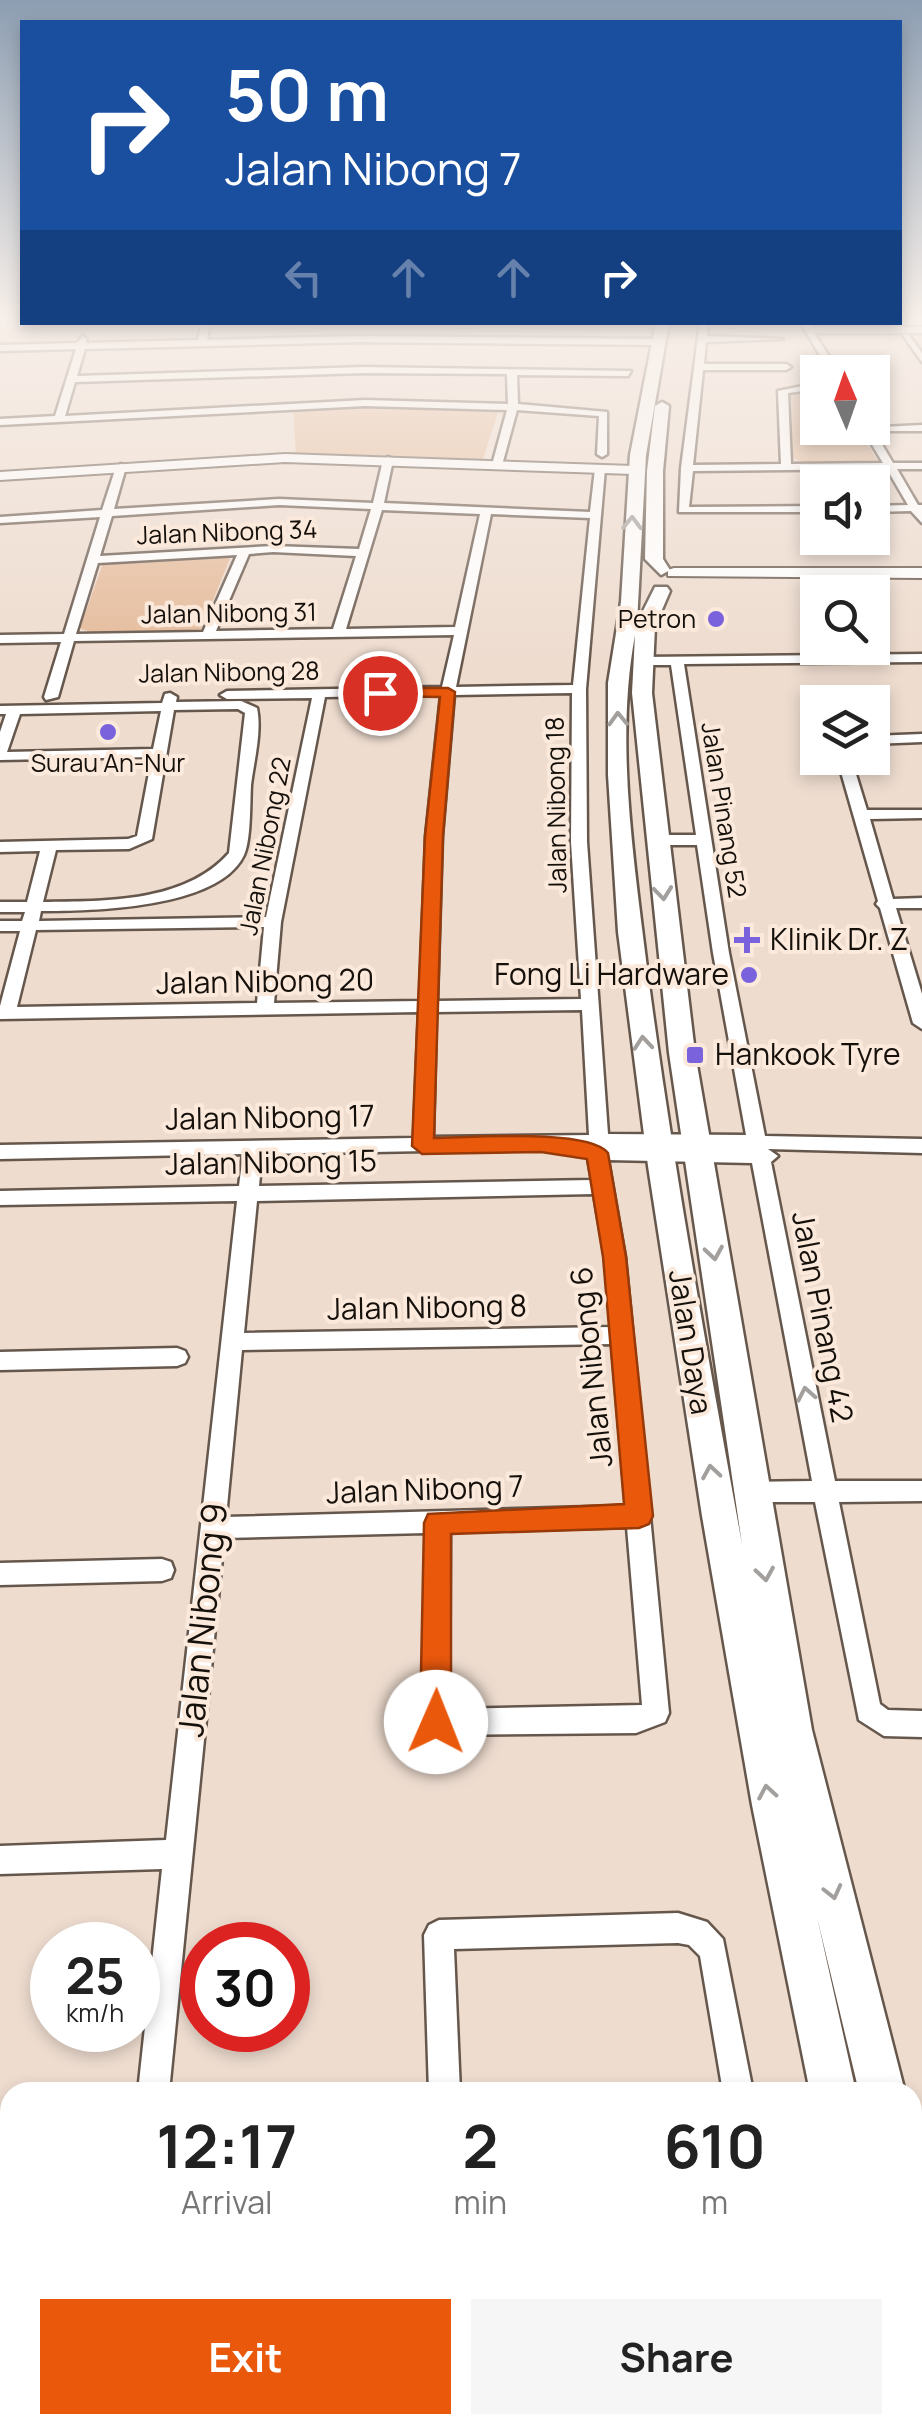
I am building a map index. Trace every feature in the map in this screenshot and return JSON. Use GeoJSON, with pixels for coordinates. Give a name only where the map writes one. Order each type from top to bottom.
{"type":"FeatureCollection","features":[{"type":"Feature","properties":{"kind":"main road","name":"Jalan Daya"},"geometry":{"type":"LineString","coordinates":[[638,435],[633,470],[631,580],[617,692],[622,838],[643,1054],[771,1816],[831,2082]]}},
{"type":"Feature","properties":{"kind":"main road","name":"Jalan Daya"},"geometry":{"type":"LineString","coordinates":[[659,435],[654,558],[668,580],[650,604],[642,693],[682,1053],[792,1730],[880,2082]]}},
{"type":"Feature","properties":{"kind":"main road"},"geometry":{"type":"LineString","coordinates":[[0,476],[285,458],[497,464],[601,461],[633,470]]}},
{"type":"Feature","properties":{"kind":"main road"},"geometry":{"type":"LineString","coordinates":[[668,580],[922,573]]}},
{"type":"Feature","properties":{"kind":"main road"},"geometry":{"type":"LineString","coordinates":[[631,580],[922,582]]}},
{"type":"Feature","properties":{"kind":"street"},"geometry":{"type":"LineString","coordinates":[[497,464],[505,435]]}},
{"type":"Feature","properties":{"kind":"street","name":"Jalan Nibong 18"},"geometry":{"type":"LineString","coordinates":[[598,1147],[579,842],[579,689],[601,435]]}},
{"type":"Feature","properties":{"kind":"street"},"geometry":{"type":"LineString","coordinates":[[690,435],[683,510],[800,509]]}},
{"type":"Feature","properties":{"kind":"street"},"geometry":{"type":"LineString","coordinates":[[785,435],[786,467]]}},
{"type":"Feature","properties":{"kind":"street"},"geometry":{"type":"LineString","coordinates":[[338,634],[388,460]]}},
{"type":"Feature","properties":{"kind":"street"},"geometry":{"type":"LineString","coordinates":[[890,466],[922,466]]}},
{"type":"Feature","properties":{"kind":"street"},"geometry":{"type":"LineString","coordinates":[[890,466],[922,520]]}},
{"type":"Feature","properties":{"kind":"street"},"geometry":{"type":"LineString","coordinates":[[51,697],[121,467]]}},
{"type":"Feature","properties":{"kind":"street"},"geometry":{"type":"LineString","coordinates":[[686,468],[800,467]]}},
{"type":"Feature","properties":{"kind":"street"},"geometry":{"type":"LineString","coordinates":[[0,520],[280,502],[595,515]]}},
{"type":"Feature","properties":{"kind":"street"},"geometry":{"type":"LineString","coordinates":[[890,508],[918,508]]}},
{"type":"Feature","properties":{"kind":"street"},"geometry":{"type":"LineString","coordinates":[[422,1146],[434,836],[448,692],[486,510]]}},
{"type":"Feature","properties":{"kind":"street"},"geometry":{"type":"LineString","coordinates":[[208,636],[245,550]]}},
{"type":"Feature","properties":{"kind":"street","name":"Jalan Nibong 34"},"geometry":{"type":"LineString","coordinates":[[92,560],[245,550],[363,553]]}},
{"type":"Feature","properties":{"kind":"street","name":"Jalan Nibong 31"},"geometry":{"type":"LineString","coordinates":[[0,639],[459,631]]}},
{"type":"Feature","properties":{"kind":"street"},"geometry":{"type":"LineString","coordinates":[[644,661],[922,658]]}},
{"type":"Feature","properties":{"kind":"street","name":"Jalan Pinang 52"},"geometry":{"type":"LineString","coordinates":[[677,662],[703,840],[759,1150]]}},
{"type":"Feature","properties":{"kind":"street","name":"Jalan Nibong 28"},"geometry":{"type":"LineString","coordinates":[[0,697],[170,701],[579,689]]}},
{"type":"Feature","properties":{"kind":"street","name":"Jalan Nibong 22"},"geometry":{"type":"LineString","coordinates":[[265,1010],[273,922],[320,694]]}},
{"type":"Feature","properties":{"kind":"street"},"geometry":{"type":"LineString","coordinates":[[0,847],[129,844],[144,839],[170,701]]}},
{"type":"Feature","properties":{"kind":"street"},"geometry":{"type":"LineString","coordinates":[[0,907],[146,902],[232,863],[237,854],[252,711],[240,705],[170,701],[7,710],[0,754],[160,753]]}},
{"type":"Feature","properties":{"kind":"street"},"geometry":{"type":"LineString","coordinates":[[890,739],[922,738]]}},
{"type":"Feature","properties":{"kind":"street"},"geometry":{"type":"LineString","coordinates":[[848,775],[921,1018]]}},
{"type":"Feature","properties":{"kind":"street"},"geometry":{"type":"LineString","coordinates":[[859,815],[922,814]]}},
{"type":"Feature","properties":{"kind":"street"},"geometry":{"type":"LineString","coordinates":[[658,840],[703,840]]}},
{"type":"Feature","properties":{"kind":"street"},"geometry":{"type":"LineString","coordinates":[[4,1013],[32,926],[48,847]]}},
{"type":"Feature","properties":{"kind":"street"},"geometry":{"type":"LineString","coordinates":[[884,904],[922,904]]}},
{"type":"Feature","properties":{"kind":"street"},"geometry":{"type":"LineString","coordinates":[[0,926],[273,922]]}},
{"type":"Feature","properties":{"kind":"street","name":"Jalan Nibong 20"},"geometry":{"type":"LineString","coordinates":[[4,1013],[592,1004]]}},
{"type":"Feature","properties":{"kind":"street","name":"Jalan Nibong 17"},"geometry":{"type":"LineString","coordinates":[[0,1152],[541,1145],[844,1154],[862,1147],[922,1146]]}},
{"type":"Feature","properties":{"kind":"street","name":"Jalan Nibong 6"},"geometry":{"type":"LineString","coordinates":[[438,1523],[436,1722],[636,1720],[656,1713],[622,1335],[598,1147]]}},
{"type":"Feature","properties":{"kind":"street","name":"Jalan Nibong 9"},"geometry":{"type":"LineString","coordinates":[[154,2082],[254,1148]]}},
{"type":"Feature","properties":{"kind":"street","name":"Jalan Pinang 42"},"geometry":{"type":"LineString","coordinates":[[759,1150],[868,1711],[884,1723],[922,1724]]}},
{"type":"Feature","properties":{"kind":"street","name":"Jalan Nibong 15"},"geometry":{"type":"LineString","coordinates":[[0,1198],[603,1187]]}},
{"type":"Feature","properties":{"kind":"street","name":"Jalan Nibong 8"},"geometry":{"type":"LineString","coordinates":[[232,1342],[622,1335]]}},
{"type":"Feature","properties":{"kind":"street"},"geometry":{"type":"LineString","coordinates":[[0,1361],[177,1357]]}},
{"type":"Feature","properties":{"kind":"street"},"geometry":{"type":"LineString","coordinates":[[752,1492],[922,1491]]}},
{"type":"Feature","properties":{"kind":"street","name":"Jalan Nibong 7"},"geometry":{"type":"LineString","coordinates":[[213,1528],[639,1516]]}},
{"type":"Feature","properties":{"kind":"street"},"geometry":{"type":"LineString","coordinates":[[0,1574],[162,1570]]}},
{"type":"Feature","properties":{"kind":"street"},"geometry":{"type":"LineString","coordinates":[[0,1860],[178,1854]]}},
{"type":"Feature","properties":{"kind":"street"},"geometry":{"type":"LineString","coordinates":[[444,2082],[439,1935],[678,1928],[697,1932],[713,1949],[736,2082]]}},
{"type":"Feature","properties":{"kind":"shaded area"},"geometry":{"type":"Polygon","coordinates":[[[295,435],[491,435],[482,462],[296,456],[295,435]]]}},
{"type":"Feature","properties":{"kind":"shaded area"},"geometry":{"type":"Polygon","coordinates":[[[792,435],[800,435],[800,445],[868,445],[878,462],[804,463],[793,458],[792,435]]]}},
{"type":"Feature","properties":{"kind":"shaded area"},"geometry":{"type":"Polygon","coordinates":[[[231,556],[200,632],[92,633],[80,628],[103,563],[231,556]]]}},
{"type":"Feature","properties":{"kind":"place","name":"Petron"},"geometry":{"type":"Point","coordinates":[716,619]}},
{"type":"Feature","properties":{"kind":"place","name":"Surau An-Nur"},"geometry":{"type":"Point","coordinates":[108,732]}},
{"type":"Feature","properties":{"kind":"place","name":"Klinik Dr. Z"},"geometry":{"type":"Point","coordinates":[747,940]}},
{"type":"Feature","properties":{"kind":"place","name":"Fong Li Hardware"},"geometry":{"type":"Point","coordinates":[749,975]}},
{"type":"Feature","properties":{"kind":"place","name":"Hankook Tyre"},"geometry":{"type":"Point","coordinates":[695,1055]}},
{"type":"Feature","properties":{"kind":"route"},"geometry":{"type":"LineString","coordinates":[[380,693],[448,692],[434,836],[422,1146],[541,1145],[597,1153],[614,1257],[639,1516],[438,1523],[436,1722]]}}]}
